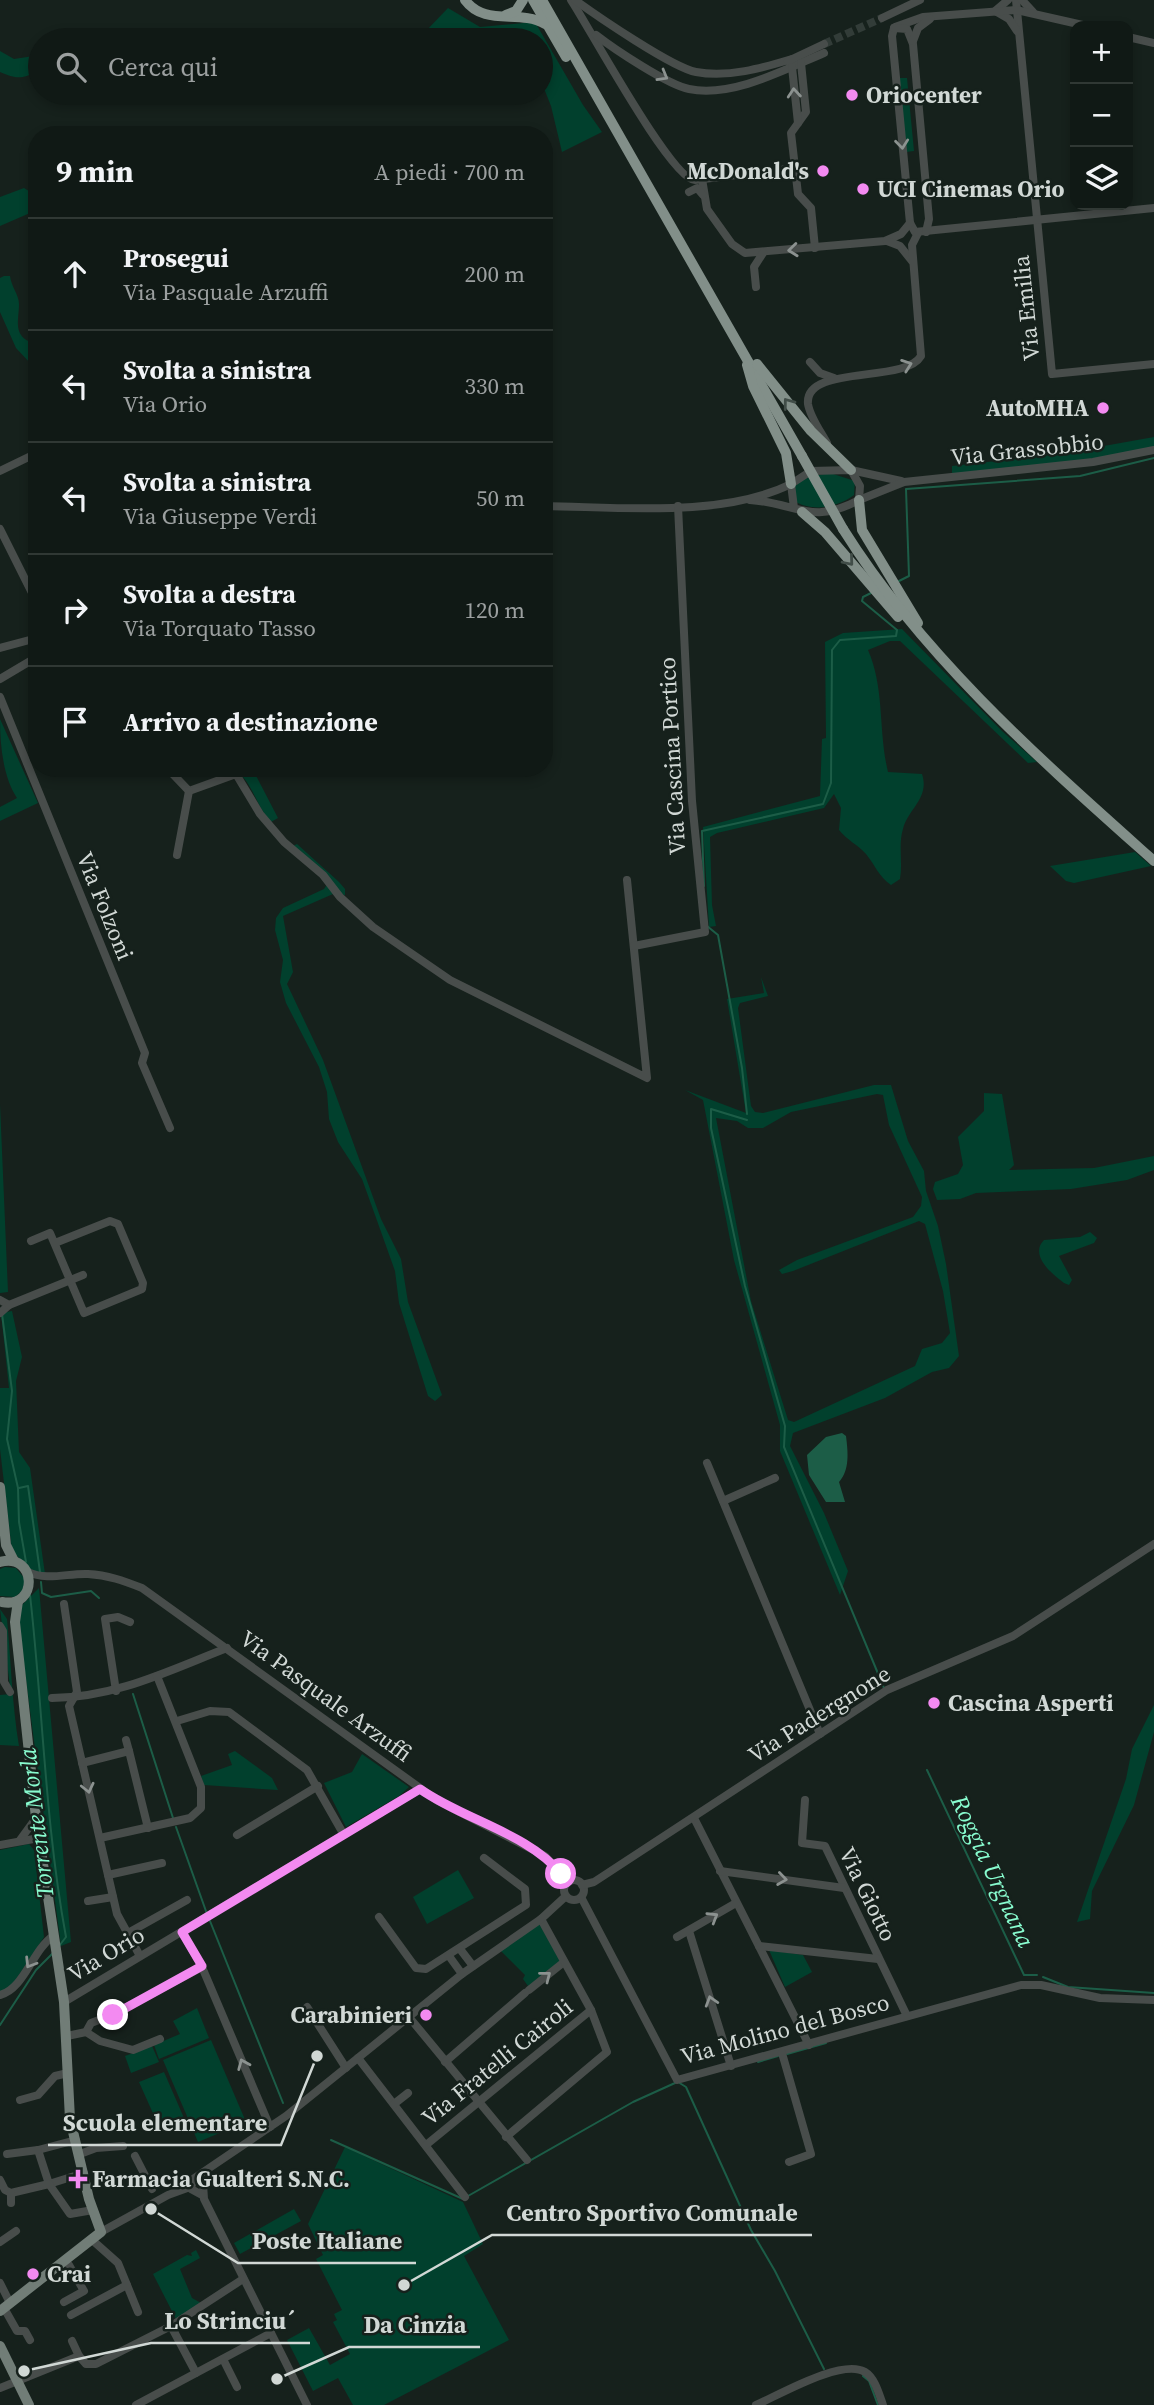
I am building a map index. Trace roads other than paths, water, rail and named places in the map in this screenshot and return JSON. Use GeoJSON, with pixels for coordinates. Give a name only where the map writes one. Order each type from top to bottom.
{"type":"FeatureCollection","features":[{"type":"Feature","properties":{"kind":"highway"},"geometry":{"type":"LineString","coordinates":[[465,0],[482,14],[524,15],[548,25]]}},
{"type":"Feature","properties":{"kind":"highway"},"geometry":{"type":"LineString","coordinates":[[503,16],[516,11],[523,0]]}},
{"type":"Feature","properties":{"kind":"highway"},"geometry":{"type":"LineString","coordinates":[[533,0],[550,28]]}},
{"type":"Feature","properties":{"kind":"highway"},"geometry":{"type":"LineString","coordinates":[[542,0],[654,199]]}},
{"type":"Feature","properties":{"kind":"highway"},"geometry":{"type":"LineString","coordinates":[[553,33],[742,346],[843,529],[902,613],[990,709],[1154,861]]}},
{"type":"Feature","properties":{"kind":"highway"},"geometry":{"type":"LineString","coordinates":[[742,346],[792,410],[851,470]]}},
{"type":"Feature","properties":{"kind":"highway"},"geometry":{"type":"LineString","coordinates":[[742,346],[753,386],[786,453],[791,484]]}},
{"type":"Feature","properties":{"kind":"highway"},"geometry":{"type":"LineString","coordinates":[[859,500],[862,530],[936,652]]}},
{"type":"Feature","properties":{"kind":"highway"},"geometry":{"type":"LineString","coordinates":[[798,510],[825,533],[909,629],[936,652]]}},
{"type":"Feature","properties":{"kind":"main road"},"geometry":{"type":"LineString","coordinates":[[0,1488],[6,1545],[15,1561],[28,1572],[29,1588],[18,1601],[15,1622],[36,1818],[64,2001],[70,2115],[101,2232],[5,2307]]}},
{"type":"Feature","properties":{"kind":"main road"},"geometry":{"type":"LineString","coordinates":[[6,1545],[0,1562],[15,1561]]}},
{"type":"Feature","properties":{"kind":"main road"},"geometry":{"type":"LineString","coordinates":[[1,1601],[18,1601]]}},
{"type":"Feature","properties":{"kind":"main road"},"geometry":{"type":"LineString","coordinates":[[1,1601],[15,1622]]}},
{"type":"Feature","properties":{"kind":"main road"},"geometry":{"type":"LineString","coordinates":[[0,2346],[19,2379],[29,2405]]}},
{"type":"Feature","properties":{"kind":"street"},"geometry":{"type":"LineString","coordinates":[[575,0],[672,62],[695,72],[748,70],[795,63]]}},
{"type":"Feature","properties":{"kind":"street"},"geometry":{"type":"LineString","coordinates":[[575,0],[590,31],[665,154],[688,180],[795,168]]}},
{"type":"Feature","properties":{"kind":"street"},"geometry":{"type":"LineString","coordinates":[[881,18],[920,0]]}},
{"type":"Feature","properties":{"kind":"street"},"geometry":{"type":"LineString","coordinates":[[995,11],[1007,0]]}},
{"type":"Feature","properties":{"kind":"street"},"geometry":{"type":"LineString","coordinates":[[1015,0],[1036,220]]}},
{"type":"Feature","properties":{"kind":"street"},"geometry":{"type":"LineString","coordinates":[[1022,0],[1033,12]]}},
{"type":"Feature","properties":{"kind":"street"},"geometry":{"type":"LineString","coordinates":[[702,179],[707,209],[736,249],[748,254],[885,241],[901,233],[909,223],[892,36],[894,28],[910,20],[1016,10],[1070,22]]}},
{"type":"Feature","properties":{"kind":"street"},"geometry":{"type":"LineString","coordinates":[[995,11],[1009,19],[1018,34]]}},
{"type":"Feature","properties":{"kind":"street"},"geometry":{"type":"LineString","coordinates":[[1018,34],[1024,20],[1033,12]]}},
{"type":"Feature","properties":{"kind":"street"},"geometry":{"type":"LineString","coordinates":[[913,44],[918,28],[934,17]]}},
{"type":"Feature","properties":{"kind":"street"},"geometry":{"type":"LineString","coordinates":[[832,451],[809,410],[808,398],[812,389],[821,383],[908,367],[918,361],[921,347],[913,242],[929,219],[913,44],[907,29],[894,28]]}},
{"type":"Feature","properties":{"kind":"street"},"geometry":{"type":"LineString","coordinates":[[590,31],[687,89],[750,85],[824,48]]}},
{"type":"Feature","properties":{"kind":"street"},"geometry":{"type":"LineString","coordinates":[[1133,38],[1152,43]]}},
{"type":"Feature","properties":{"kind":"street"},"geometry":{"type":"LineString","coordinates":[[795,63],[798,123],[791,133],[799,197],[811,208],[816,248]]}},
{"type":"Feature","properties":{"kind":"street"},"geometry":{"type":"LineString","coordinates":[[689,192],[697,188],[704,198]]}},
{"type":"Feature","properties":{"kind":"street"},"geometry":{"type":"LineString","coordinates":[[909,223],[922,232],[1154,208]]}},
{"type":"Feature","properties":{"kind":"street"},"geometry":{"type":"LineString","coordinates":[[929,219],[947,229]]}},
{"type":"Feature","properties":{"kind":"street","name":"Via Emilia"},"geometry":{"type":"LineString","coordinates":[[1036,220],[1052,374],[1154,364]]}},
{"type":"Feature","properties":{"kind":"street"},"geometry":{"type":"LineString","coordinates":[[885,241],[900,246],[913,263]]}},
{"type":"Feature","properties":{"kind":"street"},"geometry":{"type":"LineString","coordinates":[[756,287],[754,267],[763,253]]}},
{"type":"Feature","properties":{"kind":"street"},"geometry":{"type":"LineString","coordinates":[[810,362],[820,373],[841,379]]}},
{"type":"Feature","properties":{"kind":"street","name":"Via Grassobbio"},"geometry":{"type":"LineString","coordinates":[[741,500],[826,514],[904,482],[1093,462],[1154,450]]}},
{"type":"Feature","properties":{"kind":"street"},"geometry":{"type":"LineString","coordinates":[[0,471],[28,457]]}},
{"type":"Feature","properties":{"kind":"street"},"geometry":{"type":"LineString","coordinates":[[851,470],[860,486],[859,500]]}},
{"type":"Feature","properties":{"kind":"street","name":"Via Grassobbio"},"geometry":{"type":"LineString","coordinates":[[741,500],[791,484],[811,471],[851,470],[904,482]]}},
{"type":"Feature","properties":{"kind":"street"},"geometry":{"type":"LineString","coordinates":[[791,484],[798,510]]}},
{"type":"Feature","properties":{"kind":"street"},"geometry":{"type":"LineString","coordinates":[[553,506],[678,506],[741,500]]}},
{"type":"Feature","properties":{"kind":"street","name":"Via Cascina Portico"},"geometry":{"type":"LineString","coordinates":[[634,946],[705,932],[692,801],[678,506]]}},
{"type":"Feature","properties":{"kind":"street"},"geometry":{"type":"LineString","coordinates":[[0,529],[28,585]]}},
{"type":"Feature","properties":{"kind":"street"},"geometry":{"type":"LineString","coordinates":[[0,648],[28,640]]}},
{"type":"Feature","properties":{"kind":"street"},"geometry":{"type":"LineString","coordinates":[[0,679],[28,662]]}},
{"type":"Feature","properties":{"kind":"street","name":"Via Folzoni"},"geometry":{"type":"LineString","coordinates":[[0,697],[28,766]]}},
{"type":"Feature","properties":{"kind":"street","name":"Via Folzoni"},"geometry":{"type":"LineString","coordinates":[[33,777],[145,1053],[142,1063],[170,1128]]}},
{"type":"Feature","properties":{"kind":"street"},"geometry":{"type":"LineString","coordinates":[[176,777],[189,791]]}},
{"type":"Feature","properties":{"kind":"street"},"geometry":{"type":"LineString","coordinates":[[177,855],[189,791],[203,783],[225,777]]}},
{"type":"Feature","properties":{"kind":"street"},"geometry":{"type":"LineString","coordinates":[[238,777],[260,814],[284,842],[323,875],[340,897],[373,927],[450,980],[647,1078],[627,880]]}},
{"type":"Feature","properties":{"kind":"street"},"geometry":{"type":"LineString","coordinates":[[30,1241],[50,1233],[84,1313],[142,1289],[143,1283],[118,1224],[110,1221],[55,1243]]}},
{"type":"Feature","properties":{"kind":"street"},"geometry":{"type":"LineString","coordinates":[[4,1306],[83,1275]]}},
{"type":"Feature","properties":{"kind":"street"},"geometry":{"type":"LineString","coordinates":[[707,1463],[820,1734]]}},
{"type":"Feature","properties":{"kind":"street"},"geometry":{"type":"LineString","coordinates":[[723,1501],[775,1478]]}},
{"type":"Feature","properties":{"kind":"street","name":"Via Padergnone"},"geometry":{"type":"LineString","coordinates":[[582,1885],[594,1882],[887,1690],[1036,1623],[1154,1545]]}},
{"type":"Feature","properties":{"kind":"street","name":"Via Pasquale Arzuffi"},"geometry":{"type":"LineString","coordinates":[[28,1572],[50,1576],[110,1576],[142,1588],[438,1801],[545,1856],[568,1882]]}},
{"type":"Feature","properties":{"kind":"street","name":"Via Pasquale Arzuffi"},"geometry":{"type":"LineString","coordinates":[[29,1588],[50,1576]]}},
{"type":"Feature","properties":{"kind":"street"},"geometry":{"type":"LineString","coordinates":[[64,1604],[77,1692],[69,1706],[117,1914],[141,1955]]}},
{"type":"Feature","properties":{"kind":"street"},"geometry":{"type":"LineString","coordinates":[[116,1691],[105,1619],[118,1617],[130,1622]]}},
{"type":"Feature","properties":{"kind":"street"},"geometry":{"type":"LineString","coordinates":[[0,1626],[3,1631],[2,1680],[10,1692]]}},
{"type":"Feature","properties":{"kind":"street"},"geometry":{"type":"LineString","coordinates":[[52,1698],[72,1698],[116,1691],[227,1647]]}},
{"type":"Feature","properties":{"kind":"street"},"geometry":{"type":"LineString","coordinates":[[100,1838],[190,1818],[201,1808],[201,1787],[157,1676]]}},
{"type":"Feature","properties":{"kind":"street"},"geometry":{"type":"LineString","coordinates":[[177,1721],[210,1711],[229,1712],[307,1770],[344,1835]]}},
{"type":"Feature","properties":{"kind":"street"},"geometry":{"type":"LineString","coordinates":[[126,1740],[148,1828]]}},
{"type":"Feature","properties":{"kind":"street"},"geometry":{"type":"LineString","coordinates":[[82,1763],[129,1751]]}},
{"type":"Feature","properties":{"kind":"street"},"geometry":{"type":"LineString","coordinates":[[237,1835],[317,1786]]}},
{"type":"Feature","properties":{"kind":"street","name":"Via Orio"},"geometry":{"type":"LineString","coordinates":[[64,2001],[420,1789]]}},
{"type":"Feature","properties":{"kind":"street","name":"Via Giotto"},"geometry":{"type":"LineString","coordinates":[[805,1800],[802,1843],[825,1846],[907,2016]]}},
{"type":"Feature","properties":{"kind":"street"},"geometry":{"type":"LineString","coordinates":[[20,1840],[36,1818]]}},
{"type":"Feature","properties":{"kind":"street"},"geometry":{"type":"LineString","coordinates":[[694,1818],[809,2045]]}},
{"type":"Feature","properties":{"kind":"street"},"geometry":{"type":"LineString","coordinates":[[0,1845],[39,1838]]}},
{"type":"Feature","properties":{"kind":"street"},"geometry":{"type":"LineString","coordinates":[[379,1917],[416,1968],[426,1969],[522,1909],[528,1900],[525,1889],[484,1858]]}},
{"type":"Feature","properties":{"kind":"street"},"geometry":{"type":"LineString","coordinates":[[108,1875],[162,1863]]}},
{"type":"Feature","properties":{"kind":"street"},"geometry":{"type":"LineString","coordinates":[[719,1871],[844,1888]]}},
{"type":"Feature","properties":{"kind":"street"},"geometry":{"type":"LineString","coordinates":[[576,1881],[582,1885],[580,1898],[573,1900],[566,1896],[564,1891],[568,1882],[576,1881]]}},
{"type":"Feature","properties":{"kind":"street"},"geometry":{"type":"LineString","coordinates":[[101,2232],[197,2185],[473,1966],[541,1919],[566,1896]]}},
{"type":"Feature","properties":{"kind":"street"},"geometry":{"type":"LineString","coordinates":[[88,1901],[113,1897]]}},
{"type":"Feature","properties":{"kind":"street","name":"Via Molino del Bosco"},"geometry":{"type":"LineString","coordinates":[[580,1898],[677,2080],[1021,1985],[1041,1985],[1100,1997],[1154,2000]]}},
{"type":"Feature","properties":{"kind":"street"},"geometry":{"type":"LineString","coordinates":[[128,1933],[187,1900]]}},
{"type":"Feature","properties":{"kind":"street"},"geometry":{"type":"LineString","coordinates":[[677,1937],[736,1903]]}},
{"type":"Feature","properties":{"kind":"street"},"geometry":{"type":"LineString","coordinates":[[506,2137],[607,2052],[591,2010],[541,1919]]}},
{"type":"Feature","properties":{"kind":"street"},"geometry":{"type":"LineString","coordinates":[[690,1931],[731,2066]]}},
{"type":"Feature","properties":{"kind":"street"},"geometry":{"type":"LineString","coordinates":[[182,1932],[202,1966],[270,2127]]}},
{"type":"Feature","properties":{"kind":"street"},"geometry":{"type":"LineString","coordinates":[[0,1995],[9,1993],[39,1948],[53,1940]]}},
{"type":"Feature","properties":{"kind":"street"},"geometry":{"type":"LineString","coordinates":[[759,1946],[878,1959]]}},
{"type":"Feature","properties":{"kind":"street"},"geometry":{"type":"LineString","coordinates":[[460,1949],[473,1966]]}},
{"type":"Feature","properties":{"kind":"street"},"geometry":{"type":"LineString","coordinates":[[449,1955],[463,1974]]}},
{"type":"Feature","properties":{"kind":"street"},"geometry":{"type":"LineString","coordinates":[[445,2062],[564,1962]]}},
{"type":"Feature","properties":{"kind":"street"},"geometry":{"type":"LineString","coordinates":[[67,2036],[86,2032],[91,2023],[113,2015],[202,1966]]}},
{"type":"Feature","properties":{"kind":"street"},"geometry":{"type":"LineString","coordinates":[[307,2007],[346,2068]]}},
{"type":"Feature","properties":{"kind":"street","name":"Via Fratelli Cairoli"},"geometry":{"type":"LineString","coordinates":[[426,2145],[591,2010]]}},
{"type":"Feature","properties":{"kind":"street"},"geometry":{"type":"LineString","coordinates":[[409,2017],[527,2160]]}},
{"type":"Feature","properties":{"kind":"street"},"geometry":{"type":"LineString","coordinates":[[86,2032],[91,2038],[133,2050],[160,2039]]}},
{"type":"Feature","properties":{"kind":"street"},"geometry":{"type":"LineString","coordinates":[[782,2053],[811,2154],[789,2162]]}},
{"type":"Feature","properties":{"kind":"street"},"geometry":{"type":"LineString","coordinates":[[358,2058],[466,2197]]}},
{"type":"Feature","properties":{"kind":"street"},"geometry":{"type":"LineString","coordinates":[[20,2101],[38,2095],[55,2076],[68,2073]]}},
{"type":"Feature","properties":{"kind":"street"},"geometry":{"type":"LineString","coordinates":[[394,2104],[408,2093]]}},
{"type":"Feature","properties":{"kind":"street"},"geometry":{"type":"LineString","coordinates":[[8,2154],[38,2150],[76,2140]]}},
{"type":"Feature","properties":{"kind":"street"},"geometry":{"type":"LineString","coordinates":[[80,2154],[96,2148],[124,2146]]}},
{"type":"Feature","properties":{"kind":"street"},"geometry":{"type":"LineString","coordinates":[[38,2150],[48,2184],[69,2214],[93,2210]]}},
{"type":"Feature","properties":{"kind":"street"},"geometry":{"type":"LineString","coordinates":[[135,2156],[152,2189]]}},
{"type":"Feature","properties":{"kind":"street"},"geometry":{"type":"LineString","coordinates":[[8,2191],[48,2184],[84,2173]]}},
{"type":"Feature","properties":{"kind":"street"},"geometry":{"type":"LineString","coordinates":[[0,2180],[8,2191],[11,2203]]}},
{"type":"Feature","properties":{"kind":"street"},"geometry":{"type":"LineString","coordinates":[[197,2185],[307,2405]]}},
{"type":"Feature","properties":{"kind":"street"},"geometry":{"type":"LineString","coordinates":[[0,2242],[16,2231]]}},
{"type":"Feature","properties":{"kind":"street"},"geometry":{"type":"LineString","coordinates":[[91,2239],[118,2263],[138,2312]]}},
{"type":"Feature","properties":{"kind":"street"},"geometry":{"type":"LineString","coordinates":[[64,2302],[84,2291],[66,2261]]}},
{"type":"Feature","properties":{"kind":"street"},"geometry":{"type":"LineString","coordinates":[[72,2341],[86,2364],[96,2364],[171,2326],[243,2279]]}},
{"type":"Feature","properties":{"kind":"street"},"geometry":{"type":"LineString","coordinates":[[0,2283],[5,2307],[17,2331],[25,2331],[30,2340]]}},
{"type":"Feature","properties":{"kind":"street"},"geometry":{"type":"LineString","coordinates":[[71,2315],[127,2285]]}},
{"type":"Feature","properties":{"kind":"street"},"geometry":{"type":"LineString","coordinates":[[171,2326],[196,2373]]}},
{"type":"Feature","properties":{"kind":"street"},"geometry":{"type":"LineString","coordinates":[[136,2405],[271,2333]]}},
{"type":"Feature","properties":{"kind":"street"},"geometry":{"type":"LineString","coordinates":[[0,2388],[79,2356]]}},
{"type":"Feature","properties":{"kind":"street"},"geometry":{"type":"LineString","coordinates":[[223,2359],[237,2387]]}},
{"type":"Feature","properties":{"kind":"street"},"geometry":{"type":"LineString","coordinates":[[0,2371],[11,2365]]}},
{"type":"Feature","properties":{"kind":"street"},"geometry":{"type":"LineString","coordinates":[[756,2405],[828,2373],[847,2369],[863,2370],[872,2378],[883,2405]]}},
{"type":"Feature","properties":{"kind":"waterway"},"geometry":{"type":"LineString","coordinates":[[899,581],[909,576],[906,489],[1080,476],[1154,458]]}},
{"type":"Feature","properties":{"kind":"waterway"},"geometry":{"type":"LineString","coordinates":[[704,886],[702,831],[823,804],[831,783],[832,650],[840,640],[896,636],[897,630],[862,601],[863,597],[871,593]]}},
{"type":"Feature","properties":{"kind":"waterway"},"geometry":{"type":"LineString","coordinates":[[707,926],[718,935],[742,1068],[747,1114]]}},
{"type":"Feature","properties":{"kind":"waterway"},"geometry":{"type":"LineString","coordinates":[[747,1120],[711,1109],[711,1128],[745,1286],[785,1426],[784,1447],[884,1688]]}},
{"type":"Feature","properties":{"kind":"waterway","name":"Torrente Morla"},"geometry":{"type":"LineString","coordinates":[[2,1314],[12,1391],[7,1439],[18,1488],[19,1522],[26,1562]]}},
{"type":"Feature","properties":{"kind":"waterway"},"geometry":{"type":"LineString","coordinates":[[19,1488],[28,1486],[40,1572]]}},
{"type":"Feature","properties":{"kind":"waterway"},"geometry":{"type":"LineString","coordinates":[[41,1582],[42,1593],[51,1597],[91,1591],[99,1598]]}},
{"type":"Feature","properties":{"kind":"waterway","name":"Torrente Morla"},"geometry":{"type":"LineString","coordinates":[[30,1595],[53,1852],[66,1937],[59,1946]]}},
{"type":"Feature","properties":{"kind":"waterway"},"geometry":{"type":"LineString","coordinates":[[133,1694],[173,1818]]}},
{"type":"Feature","properties":{"kind":"waterway","name":"Roggia Urgnana"},"geometry":{"type":"LineString","coordinates":[[927,1770],[1024,1975],[1037,1975]]}},
{"type":"Feature","properties":{"kind":"waterway"},"geometry":{"type":"LineString","coordinates":[[176,1827],[207,1914]]}},
{"type":"Feature","properties":{"kind":"waterway"},"geometry":{"type":"LineString","coordinates":[[210,1921],[283,2103]]}},
{"type":"Feature","properties":{"kind":"waterway","name":"Torrente Morla"},"geometry":{"type":"LineString","coordinates":[[0,2025],[36,1970],[53,1953]]}},
{"type":"Feature","properties":{"kind":"waterway"},"geometry":{"type":"LineString","coordinates":[[1043,1977],[1068,1987],[1154,1993]]}},
{"type":"Feature","properties":{"kind":"waterway"},"geometry":{"type":"LineString","coordinates":[[787,2054],[826,2043]]}},
{"type":"Feature","properties":{"kind":"waterway"},"geometry":{"type":"LineString","coordinates":[[758,2062],[778,2056]]}},
{"type":"Feature","properties":{"kind":"waterway"},"geometry":{"type":"LineString","coordinates":[[678,2082],[686,2087],[751,2230],[775,2271],[824,2369]]}},
{"type":"Feature","properties":{"kind":"waterway"},"geometry":{"type":"LineString","coordinates":[[468,2196],[633,2102],[675,2083]]}},
{"type":"Feature","properties":{"kind":"waterway"},"geometry":{"type":"LineString","coordinates":[[331,2140],[463,2199]]}},
{"type":"Feature","properties":{"kind":"waterway"},"geometry":{"type":"LineString","coordinates":[[863,2376],[869,2381],[878,2405]]}},
{"type":"Feature","properties":{"kind":"tunnel"},"geometry":{"type":"LineString","coordinates":[[824,44],[882,18]]}},
{"type":"Feature","properties":{"kind":"place","name":"Oriocenter"},"geometry":{"type":"Point","coordinates":[852,95]}},
{"type":"Feature","properties":{"kind":"place","name":"McDonald's"},"geometry":{"type":"Point","coordinates":[823,171]}},
{"type":"Feature","properties":{"kind":"place","name":"UCI Cinemas Orio"},"geometry":{"type":"Point","coordinates":[863,189]}},
{"type":"Feature","properties":{"kind":"place","name":"AutoMHA"},"geometry":{"type":"Point","coordinates":[1103,408]}},
{"type":"Feature","properties":{"kind":"place","name":"Cascina Asperti"},"geometry":{"type":"Point","coordinates":[934,1703]}},
{"type":"Feature","properties":{"kind":"place","name":"Carabinieri"},"geometry":{"type":"Point","coordinates":[426,2015]}},
{"type":"Feature","properties":{"kind":"place","name":"Scuola elementare"},"geometry":{"type":"Point","coordinates":[317,2056]}},
{"type":"Feature","properties":{"kind":"place","name":"Farmacia Gualteri S.N.C."},"geometry":{"type":"Point","coordinates":[78,2179]}},
{"type":"Feature","properties":{"kind":"place","name":"Poste Italiane"},"geometry":{"type":"Point","coordinates":[151,2209]}},
{"type":"Feature","properties":{"kind":"place","name":"Crai"},"geometry":{"type":"Point","coordinates":[33,2274]}},
{"type":"Feature","properties":{"kind":"place","name":"Centro Sportivo Comunale"},"geometry":{"type":"Point","coordinates":[404,2285]}},
{"type":"Feature","properties":{"kind":"place","name":"Lo Strinciu´"},"geometry":{"type":"Point","coordinates":[24,2371]}},
{"type":"Feature","properties":{"kind":"place","name":"Da Cinzia"},"geometry":{"type":"Point","coordinates":[277,2379]}}]}
